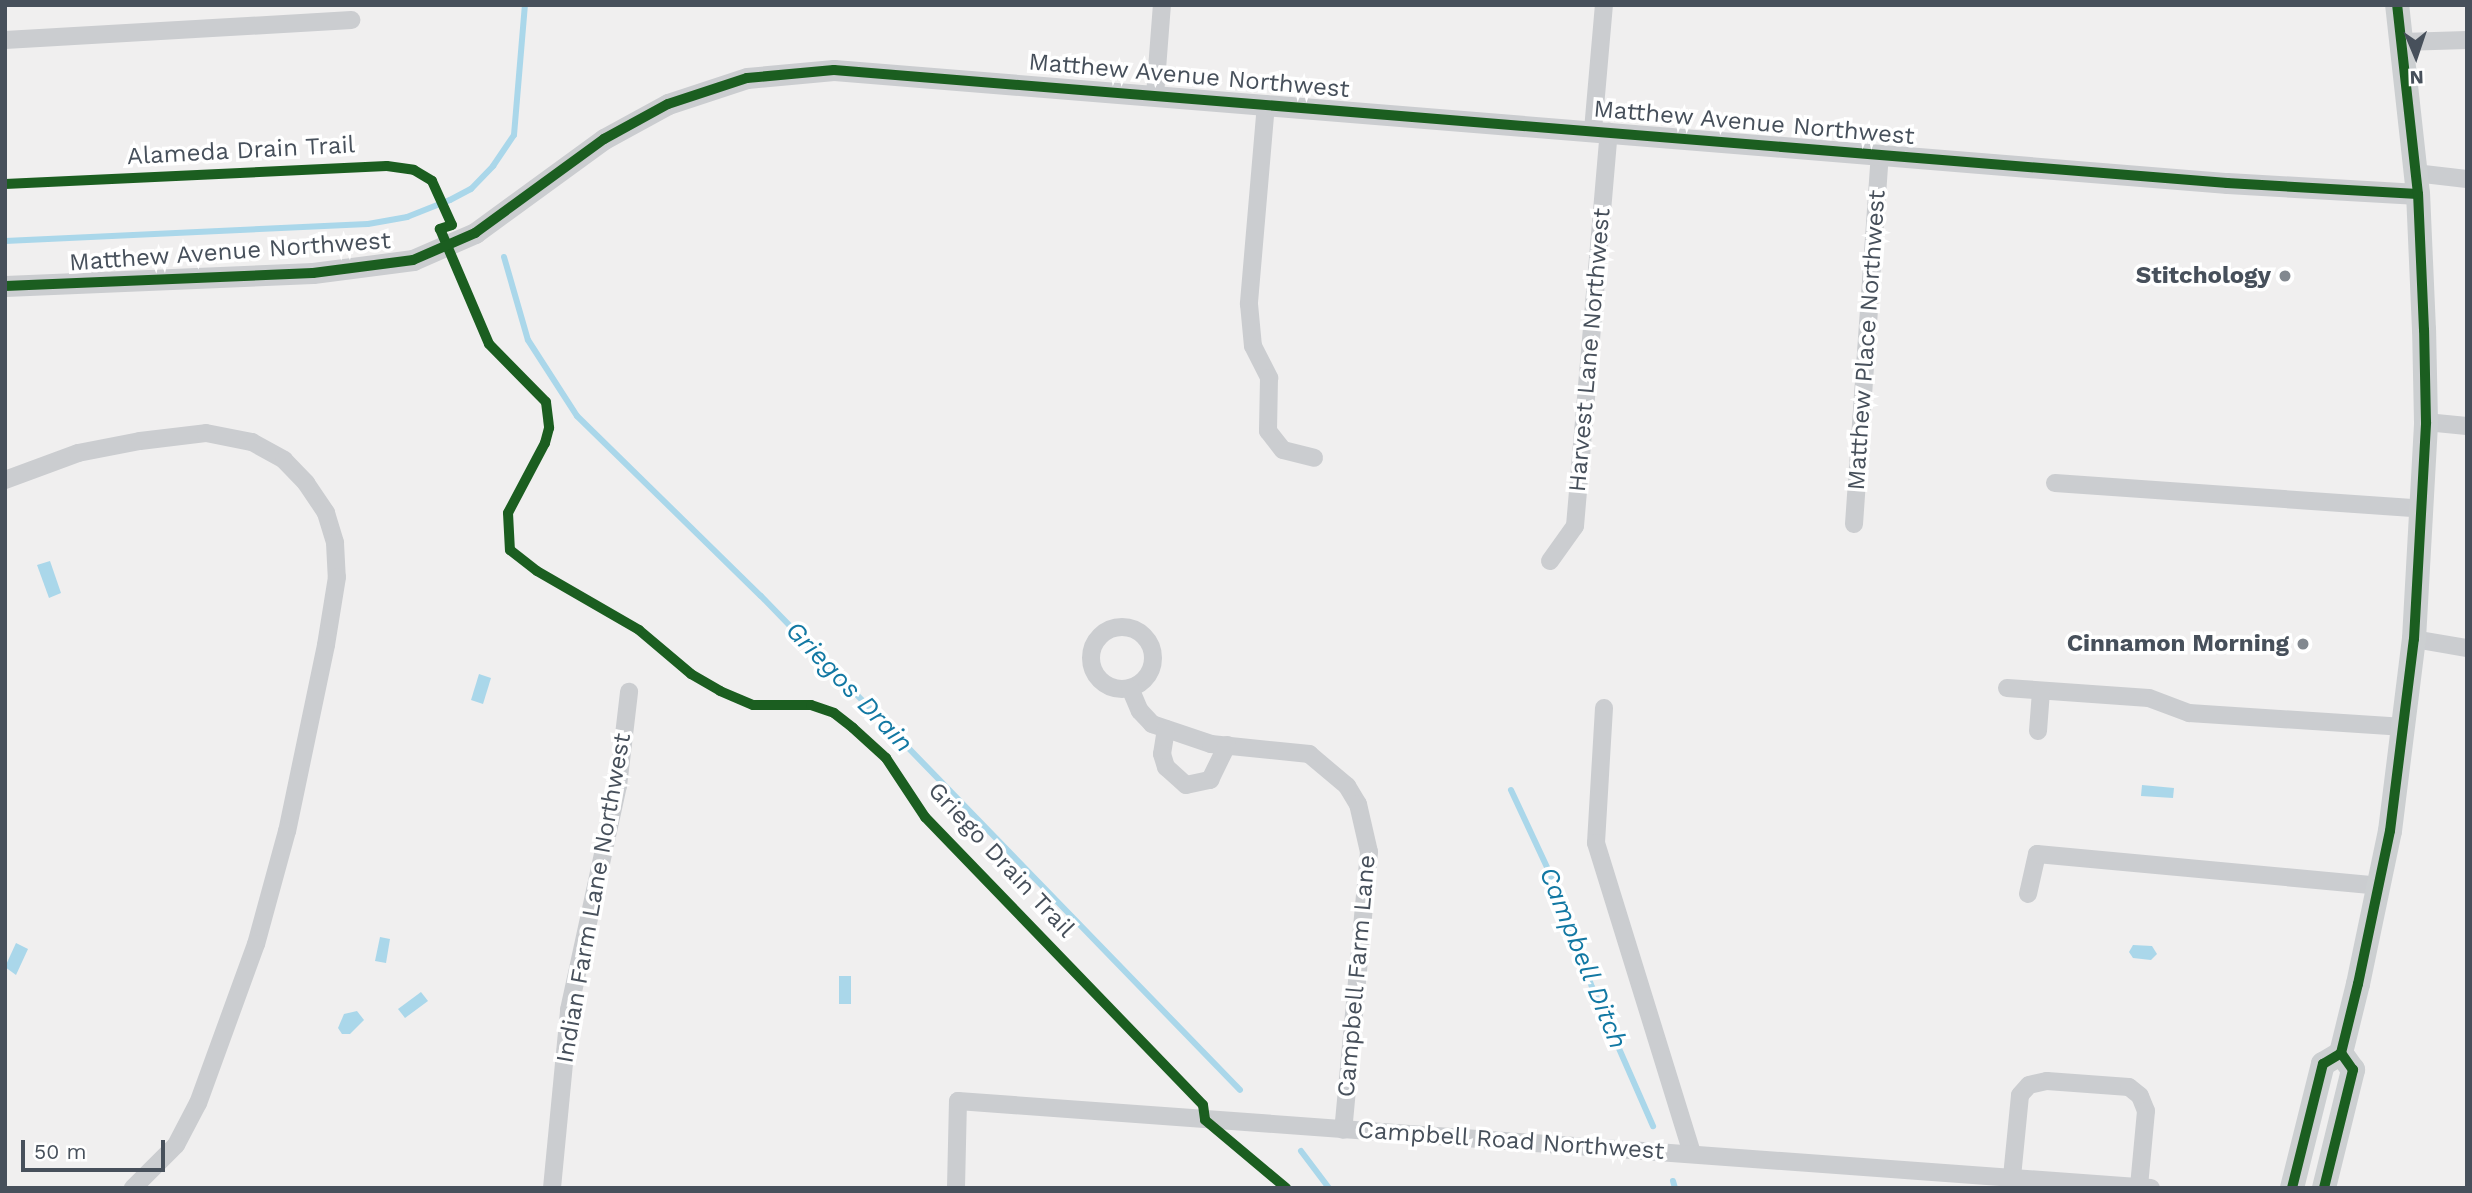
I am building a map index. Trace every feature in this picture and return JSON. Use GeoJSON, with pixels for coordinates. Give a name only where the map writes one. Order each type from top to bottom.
{"type":"FeatureCollection","features":[{"type":"Feature","properties":{"kind":"main road"},"geometry":{"type":"LineString","coordinates":[[2323,1188],[2353,1070],[2342,1053],[2379,886],[2404,727],[2414,639],[2423,509],[2426,422],[2416,183],[2397,5]]}},
{"type":"Feature","properties":{"kind":"main road"},"geometry":{"type":"LineString","coordinates":[[2292,1188],[2323,1064],[2342,1053]]}},
{"type":"Feature","properties":{"kind":"street"},"geometry":{"type":"LineString","coordinates":[[1155,95],[1162,5]]}},
{"type":"Feature","properties":{"kind":"street","name":"Harvest Lane Northwest"},"geometry":{"type":"LineString","coordinates":[[1550,561],[1575,526],[1601,131],[1604,5]]}},
{"type":"Feature","properties":{"kind":"street"},"geometry":{"type":"LineString","coordinates":[[5,40],[351,20]]}},
{"type":"Feature","properties":{"kind":"street"},"geometry":{"type":"LineString","coordinates":[[2402,42],[2467,40]]}},
{"type":"Feature","properties":{"kind":"street","name":"Matthew Avenue Northwest"},"geometry":{"type":"LineString","coordinates":[[5,286],[313,273],[413,260],[474,233],[639,118],[667,104],[747,78],[834,70],[1880,156],[2416,183],[2467,179]]}},
{"type":"Feature","properties":{"kind":"street"},"geometry":{"type":"LineString","coordinates":[[1266,104],[1249,304],[1253,346],[1269,378],[1268,431],[1283,450],[1314,458]]}},
{"type":"Feature","properties":{"kind":"street","name":"Matthew Place Northwest"},"geometry":{"type":"LineString","coordinates":[[1854,524],[1880,156]]}},
{"type":"Feature","properties":{"kind":"street"},"geometry":{"type":"LineString","coordinates":[[2426,422],[2467,426]]}},
{"type":"Feature","properties":{"kind":"street"},"geometry":{"type":"LineString","coordinates":[[5,480],[78,453],[206,433],[252,442],[284,460],[306,483],[326,513],[335,543],[337,577],[328,632],[287,831],[256,944],[198,1103],[176,1145],[134,1188]]}},
{"type":"Feature","properties":{"kind":"street"},"geometry":{"type":"LineString","coordinates":[[2055,484],[2423,509]]}},
{"type":"Feature","properties":{"kind":"street"},"geometry":{"type":"LineString","coordinates":[[2414,639],[2467,648]]}},
{"type":"Feature","properties":{"kind":"street","name":"Campbell Farm Lane"},"geometry":{"type":"LineString","coordinates":[[1130,688],[1140,711],[1166,729],[1227,746],[1269,746],[1308,754],[1348,786],[1366,821],[1367,879],[1343,1130]]}},
{"type":"Feature","properties":{"kind":"street"},"geometry":{"type":"LineString","coordinates":[[2007,688],[2149,698],[2189,713],[2404,727]]}},
{"type":"Feature","properties":{"kind":"street"},"geometry":{"type":"LineString","coordinates":[[2038,731],[2041,691]]}},
{"type":"Feature","properties":{"kind":"street","name":"Indian Farm Lane Northwest"},"geometry":{"type":"LineString","coordinates":[[552,1188],[569,1010],[618,786],[629,692]]}},
{"type":"Feature","properties":{"kind":"street"},"geometry":{"type":"LineString","coordinates":[[1604,708],[1596,843],[1692,1153]]}},
{"type":"Feature","properties":{"kind":"street"},"geometry":{"type":"LineString","coordinates":[[1166,729],[1162,754],[1166,767],[1186,785],[1210,780],[1227,746]]}},
{"type":"Feature","properties":{"kind":"street"},"geometry":{"type":"LineString","coordinates":[[2028,894],[2037,854],[2379,886]]}},
{"type":"Feature","properties":{"kind":"street"},"geometry":{"type":"LineString","coordinates":[[2012,1177],[2020,1095],[2029,1084],[2047,1081],[2129,1087],[2140,1096],[2146,1111],[2145,1187]]}},
{"type":"Feature","properties":{"kind":"street","name":"Campbell Road Northwest"},"geometry":{"type":"LineString","coordinates":[[956,1188],[958,1101],[2145,1187]]}},
{"type":"Feature","properties":{"kind":"water"},"geometry":{"type":"Polygon","coordinates":[[[50,561],[61,593],[49,598],[37,565],[50,561]]]}},
{"type":"Feature","properties":{"kind":"water"},"geometry":{"type":"Polygon","coordinates":[[[479,674],[491,678],[483,704],[471,700],[479,674]]]}},
{"type":"Feature","properties":{"kind":"water"},"geometry":{"type":"Polygon","coordinates":[[[2142,785],[2174,788],[2173,798],[2141,796],[2142,785]]]}},
{"type":"Feature","properties":{"kind":"water"},"geometry":{"type":"Polygon","coordinates":[[[380,937],[390,939],[386,963],[375,961],[380,937]]]}},
{"type":"Feature","properties":{"kind":"water"},"geometry":{"type":"Polygon","coordinates":[[[16,943],[28,949],[16,975],[5,967],[16,943]]]}},
{"type":"Feature","properties":{"kind":"water"},"geometry":{"type":"Polygon","coordinates":[[[2133,945],[2152,946],[2157,954],[2151,960],[2133,958],[2129,952],[2133,945]]]}},
{"type":"Feature","properties":{"kind":"water"},"geometry":{"type":"Polygon","coordinates":[[[839,976],[851,976],[851,1004],[839,1004],[839,976]]]}},
{"type":"Feature","properties":{"kind":"water"},"geometry":{"type":"Polygon","coordinates":[[[421,992],[428,1001],[405,1018],[398,1009],[421,992]]]}},
{"type":"Feature","properties":{"kind":"water"},"geometry":{"type":"Polygon","coordinates":[[[357,1011],[364,1020],[350,1034],[342,1034],[338,1028],[344,1014],[357,1011]]]}},
{"type":"Feature","properties":{"kind":"waterway"},"geometry":{"type":"LineString","coordinates":[[5,241],[368,224],[407,217],[450,200],[471,189],[493,166],[514,135],[525,5]]}},
{"type":"Feature","properties":{"kind":"waterway","name":"Griegos Drain"},"geometry":{"type":"LineString","coordinates":[[504,257],[528,340],[577,416],[761,596],[1240,1090]]}},
{"type":"Feature","properties":{"kind":"waterway","name":"Campbell Ditch"},"geometry":{"type":"LineString","coordinates":[[1511,790],[1559,893],[1592,987],[1653,1126]]}},
{"type":"Feature","properties":{"kind":"waterway","name":"Griegos Drain"},"geometry":{"type":"LineString","coordinates":[[1301,1151],[1329,1188]]}},
{"type":"Feature","properties":{"kind":"waterway","name":"Campbell Ditch"},"geometry":{"type":"LineString","coordinates":[[1673,1181],[1675,1188]]}},
{"type":"Feature","properties":{"kind":"cycle path"},"geometry":{"type":"LineString","coordinates":[[2292,1188],[2323,1064],[2341,1053],[2358,984],[2390,831],[2414,639],[2426,422],[2424,330],[2418,194],[2397,5]]}},
{"type":"Feature","properties":{"kind":"cycle path"},"geometry":{"type":"LineString","coordinates":[[5,286],[313,273],[413,260],[475,233],[604,139],[668,104],[747,78],[834,70],[2227,183],[2418,194]]}},
{"type":"Feature","properties":{"kind":"cycle path","name":"Alameda Drain Trail"},"geometry":{"type":"LineString","coordinates":[[5,184],[387,166],[414,170],[432,181],[452,225],[440,229],[489,344],[546,402],[549,428],[545,443],[508,513],[510,550],[537,571],[639,630],[691,674],[720,691],[753,705],[811,705],[834,713],[853,728],[886,758],[925,817],[1203,1105],[1205,1120],[1286,1188]]}},
{"type":"Feature","properties":{"kind":"cycle path"},"geometry":{"type":"LineString","coordinates":[[2324,1188],[2353,1070],[2341,1053]]}},
{"type":"Feature","properties":{"kind":"place","name":"Stitchology"},"geometry":{"type":"Point","coordinates":[2285,276]}},
{"type":"Feature","properties":{"kind":"place","name":"Cinnamon Morning"},"geometry":{"type":"Point","coordinates":[2303,644]}}]}
